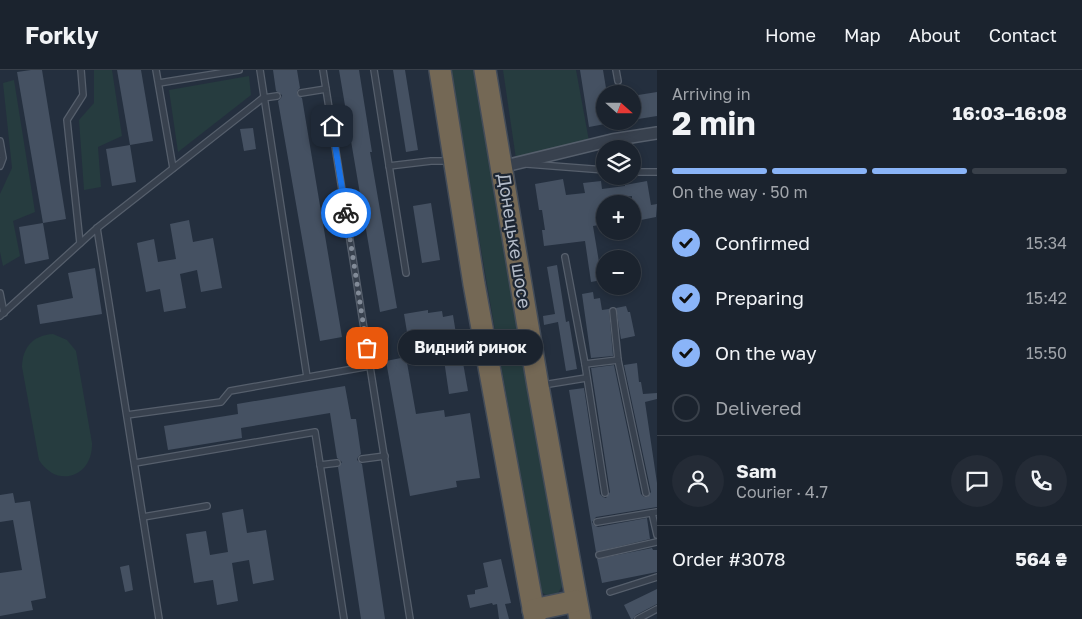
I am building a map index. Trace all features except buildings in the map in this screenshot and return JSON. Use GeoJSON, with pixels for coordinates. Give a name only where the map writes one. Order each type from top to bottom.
{"type":"FeatureCollection","features":[{"type":"Feature","properties":{"kind":"highway"},"geometry":{"type":"LineString","coordinates":[[440,70],[474,284],[534,614],[578,610]]}},
{"type":"Feature","properties":{"kind":"highway","name":"Донецьке шосе"},"geometry":{"type":"LineString","coordinates":[[485,70],[510,165],[538,386],[578,610]]}},
{"type":"Feature","properties":{"kind":"street"},"geometry":{"type":"LineString","coordinates":[[510,165],[612,140],[657,133]]}},
{"type":"Feature","properties":{"kind":"lane"},"geometry":{"type":"LineString","coordinates":[[80,243],[67,120],[83,95],[81,70]]}},
{"type":"Feature","properties":{"kind":"lane"},"geometry":{"type":"LineString","coordinates":[[156,70],[174,168]]}},
{"type":"Feature","properties":{"kind":"lane"},"geometry":{"type":"LineString","coordinates":[[159,83],[239,70]]}},
{"type":"Feature","properties":{"kind":"lane"},"geometry":{"type":"LineString","coordinates":[[260,70],[307,377]]}},
{"type":"Feature","properties":{"kind":"lane"},"geometry":{"type":"LineString","coordinates":[[323,70],[410,619]]}},
{"type":"Feature","properties":{"kind":"lane"},"geometry":{"type":"LineString","coordinates":[[374,70],[406,273]]}},
{"type":"Feature","properties":{"kind":"lane"},"geometry":{"type":"LineString","coordinates":[[616,70],[618,81]]}},
{"type":"Feature","properties":{"kind":"lane"},"geometry":{"type":"LineString","coordinates":[[301,93],[326,89]]}},
{"type":"Feature","properties":{"kind":"lane"},"geometry":{"type":"LineString","coordinates":[[2,314],[97,228],[264,98],[277,96]]}},
{"type":"Feature","properties":{"kind":"lane"},"geometry":{"type":"LineString","coordinates":[[0,141],[3,158],[0,166]]}},
{"type":"Feature","properties":{"kind":"lane"},"geometry":{"type":"LineString","coordinates":[[389,166],[431,161],[455,161]]}},
{"type":"Feature","properties":{"kind":"lane"},"geometry":{"type":"LineString","coordinates":[[510,165],[596,170]]}},
{"type":"Feature","properties":{"kind":"lane"},"geometry":{"type":"LineString","coordinates":[[641,172],[657,172]]}},
{"type":"Feature","properties":{"kind":"lane"},"geometry":{"type":"LineString","coordinates":[[97,228],[160,619]]}},
{"type":"Feature","properties":{"kind":"lane"},"geometry":{"type":"LineString","coordinates":[[565,257],[585,364],[604,493]]}},
{"type":"Feature","properties":{"kind":"lane"},"geometry":{"type":"LineString","coordinates":[[0,293],[2,314]]}},
{"type":"Feature","properties":{"kind":"lane"},"geometry":{"type":"LineString","coordinates":[[613,311],[618,360],[646,494]]}},
{"type":"Feature","properties":{"kind":"lane"},"geometry":{"type":"LineString","coordinates":[[585,364],[618,360]]}},
{"type":"Feature","properties":{"kind":"lane"},"geometry":{"type":"LineString","coordinates":[[127,415],[221,402],[230,391],[370,366]]}},
{"type":"Feature","properties":{"kind":"lane"},"geometry":{"type":"LineString","coordinates":[[538,386],[586,378]]}},
{"type":"Feature","properties":{"kind":"lane"},"geometry":{"type":"LineString","coordinates":[[135,463],[315,432],[344,619]]}},
{"type":"Feature","properties":{"kind":"lane"},"geometry":{"type":"LineString","coordinates":[[362,459],[385,456]]}},
{"type":"Feature","properties":{"kind":"lane"},"geometry":{"type":"LineString","coordinates":[[320,466],[337,463]]}},
{"type":"Feature","properties":{"kind":"lane"},"geometry":{"type":"LineString","coordinates":[[143,517],[207,506]]}},
{"type":"Feature","properties":{"kind":"lane"},"geometry":{"type":"LineString","coordinates":[[597,522],[654,513],[657,535]]}},
{"type":"Feature","properties":{"kind":"lane"},"geometry":{"type":"LineString","coordinates":[[599,555],[657,542]]}},
{"type":"Feature","properties":{"kind":"lane"},"geometry":{"type":"LineString","coordinates":[[610,592],[657,577]]}},
{"type":"Feature","properties":{"kind":"lane"},"geometry":{"type":"LineString","coordinates":[[638,619],[657,608]]}},
{"type":"Feature","properties":{"kind":"green space"},"geometry":{"type":"Polygon","coordinates":[[[94,70],[112,70],[122,136],[98,147],[101,187],[84,190],[79,120],[94,103],[94,70]]]}},
{"type":"Feature","properties":{"kind":"green space"},"geometry":{"type":"Polygon","coordinates":[[[450,70],[474,70],[563,585],[558,593],[546,595],[540,591],[450,70]]]}},
{"type":"Feature","properties":{"kind":"green space"},"geometry":{"type":"Polygon","coordinates":[[[503,70],[576,70],[589,141],[516,159],[503,70]]]}},
{"type":"Feature","properties":{"kind":"green space"},"geometry":{"type":"Polygon","coordinates":[[[249,76],[251,95],[178,152],[169,90],[249,76]]]}},
{"type":"Feature","properties":{"kind":"green space"},"geometry":{"type":"Polygon","coordinates":[[[14,80],[35,212],[13,221],[20,256],[3,266],[0,252],[0,194],[12,168],[3,83],[14,80]]]}},
{"type":"Feature","properties":{"kind":"green space"},"geometry":{"type":"Polygon","coordinates":[[[53,334],[67,340],[76,351],[92,443],[91,455],[87,464],[73,475],[64,476],[46,469],[39,460],[22,367],[24,354],[30,344],[40,337],[53,334]]]}},
{"type":"Feature","properties":{"kind":"way so far"},"geometry":{"type":"LineString","coordinates":[[346,213],[367,348]]}},
{"type":"Feature","properties":{"kind":"place","name":"Видний ринок"},"geometry":{"type":"Point","coordinates":[367,348]}},
{"type":"Feature","properties":{"kind":"route"},"geometry":{"type":"LineString","coordinates":[[332,126],[346,213]]}}]}
